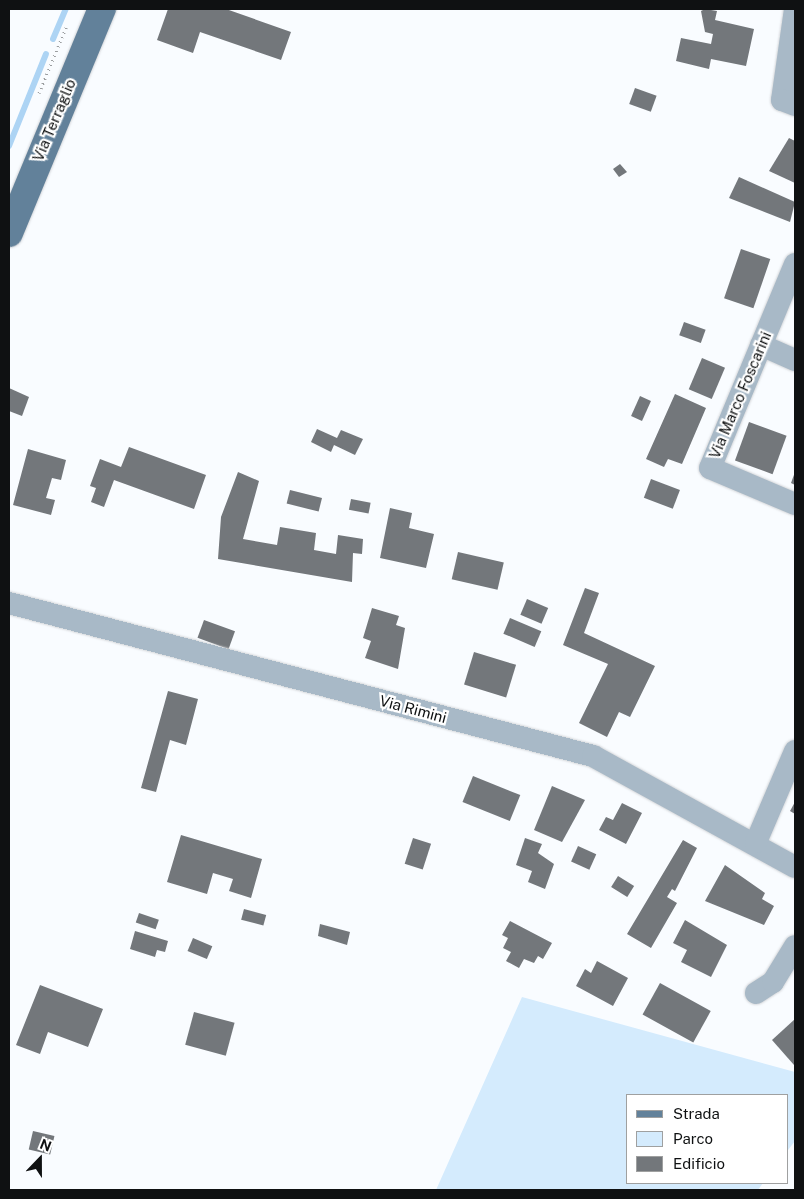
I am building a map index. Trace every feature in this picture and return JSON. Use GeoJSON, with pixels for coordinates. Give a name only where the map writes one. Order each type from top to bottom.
{"type":"FeatureCollection","features":[{"type":"Feature","properties":{"kind":"main road","name":"Via Terraglio"},"geometry":{"type":"LineString","coordinates":[[9,233],[102,9]]}},
{"type":"Feature","properties":{"kind":"street"},"geometry":{"type":"LineString","coordinates":[[788,102],[795,9]]}},
{"type":"Feature","properties":{"kind":"street","name":"Via Marco Foscarini"},"geometry":{"type":"LineString","coordinates":[[795,264],[710,468],[795,504]]}},
{"type":"Feature","properties":{"kind":"street"},"geometry":{"type":"LineString","coordinates":[[761,345],[795,360]]}},
{"type":"Feature","properties":{"kind":"street","name":"Via Rimini"},"geometry":{"type":"LineString","coordinates":[[9,603],[593,756],[756,842],[795,867]]}},
{"type":"Feature","properties":{"kind":"street"},"geometry":{"type":"LineString","coordinates":[[756,842],[795,751]]}},
{"type":"Feature","properties":{"kind":"street"},"geometry":{"type":"LineString","coordinates":[[756,993],[773,982],[795,946]]}},
{"type":"Feature","properties":{"kind":"green space"},"geometry":{"type":"Polygon","coordinates":[[[522,997],[795,1072],[795,1141],[789,1149],[789,1094],[626,1094],[626,1184],[762,1184],[758,1190],[436,1190],[522,997]]]}},
{"type":"Feature","properties":{"kind":"building"},"geometry":{"type":"Polygon","coordinates":[[[168,9],[226,9],[291,32],[281,60],[200,32],[193,53],[157,40],[168,9]]]}},
{"type":"Feature","properties":{"kind":"building"},"geometry":{"type":"Polygon","coordinates":[[[705,9],[717,11],[715,20],[754,29],[746,66],[711,59],[709,69],[676,61],[681,38],[711,44],[713,34],[705,32],[701,11],[705,9]]]}},
{"type":"Feature","properties":{"kind":"building"},"geometry":{"type":"Polygon","coordinates":[[[635,88],[657,96],[651,112],[629,104],[635,88]]]}},
{"type":"Feature","properties":{"kind":"building"},"geometry":{"type":"Polygon","coordinates":[[[789,138],[795,141],[795,183],[769,171],[789,138]]]}},
{"type":"Feature","properties":{"kind":"building"},"geometry":{"type":"Polygon","coordinates":[[[620,164],[627,172],[619,177],[613,169],[620,164]]]}},
{"type":"Feature","properties":{"kind":"building"},"geometry":{"type":"Polygon","coordinates":[[[739,177],[795,202],[790,222],[729,198],[739,177]]]}},
{"type":"Feature","properties":{"kind":"building"},"geometry":{"type":"Polygon","coordinates":[[[741,249],[770,259],[753,308],[724,298],[741,249]]]}},
{"type":"Feature","properties":{"kind":"building"},"geometry":{"type":"Polygon","coordinates":[[[684,322],[706,330],[701,343],[679,335],[684,322]]]}},
{"type":"Feature","properties":{"kind":"building"},"geometry":{"type":"Polygon","coordinates":[[[702,358],[725,368],[712,399],[689,389],[702,358]]]}},
{"type":"Feature","properties":{"kind":"building"},"geometry":{"type":"Polygon","coordinates":[[[9,388],[29,397],[22,416],[9,411],[9,388]]]}},
{"type":"Feature","properties":{"kind":"building"},"geometry":{"type":"Polygon","coordinates":[[[675,394],[706,408],[682,464],[668,459],[664,467],[646,459],[675,394]]]}},
{"type":"Feature","properties":{"kind":"building"},"geometry":{"type":"Polygon","coordinates":[[[640,396],[651,401],[642,421],[631,416],[640,396]]]}},
{"type":"Feature","properties":{"kind":"building"},"geometry":{"type":"Polygon","coordinates":[[[749,422],[787,436],[773,474],[735,461],[749,422]]]}},
{"type":"Feature","properties":{"kind":"building"},"geometry":{"type":"Polygon","coordinates":[[[317,429],[337,438],[341,430],[363,439],[355,455],[334,445],[331,452],[311,442],[317,429]]]}},
{"type":"Feature","properties":{"kind":"building"},"geometry":{"type":"Polygon","coordinates":[[[129,447],[206,475],[194,509],[114,480],[104,507],[91,502],[96,488],[90,486],[100,459],[121,467],[129,447]]]}},
{"type":"Feature","properties":{"kind":"building"},"geometry":{"type":"Polygon","coordinates":[[[28,449],[66,460],[61,480],[52,478],[46,498],[55,500],[51,515],[13,505],[28,449]]]}},
{"type":"Feature","properties":{"kind":"building"},"geometry":{"type":"Polygon","coordinates":[[[238,472],[259,481],[243,539],[277,545],[280,527],[316,533],[314,550],[336,554],[338,535],[363,539],[362,554],[353,553],[352,582],[218,559],[221,517],[238,472]]]}},
{"type":"Feature","properties":{"kind":"building"},"geometry":{"type":"Polygon","coordinates":[[[795,472],[795,485],[791,483],[795,472]]]}},
{"type":"Feature","properties":{"kind":"building"},"geometry":{"type":"Polygon","coordinates":[[[651,479],[680,490],[673,509],[644,498],[651,479]]]}},
{"type":"Feature","properties":{"kind":"building"},"geometry":{"type":"Polygon","coordinates":[[[290,490],[322,498],[319,512],[287,504],[290,490]]]}},
{"type":"Feature","properties":{"kind":"building"},"geometry":{"type":"Polygon","coordinates":[[[351,499],[371,503],[369,514],[349,510],[351,499]]]}},
{"type":"Feature","properties":{"kind":"building"},"geometry":{"type":"Polygon","coordinates":[[[390,508],[412,513],[409,528],[434,534],[426,568],[380,558],[390,508]]]}},
{"type":"Feature","properties":{"kind":"building"},"geometry":{"type":"Polygon","coordinates":[[[458,552],[504,563],[497,590],[452,579],[458,552]]]}},
{"type":"Feature","properties":{"kind":"building"},"geometry":{"type":"Polygon","coordinates":[[[585,588],[599,593],[584,633],[655,666],[630,717],[619,712],[607,737],[579,723],[608,664],[563,645],[585,588]]]}},
{"type":"Feature","properties":{"kind":"building"},"geometry":{"type":"Polygon","coordinates":[[[527,599],[548,608],[542,624],[520,615],[527,599]]]}},
{"type":"Feature","properties":{"kind":"building"},"geometry":{"type":"Polygon","coordinates":[[[372,608],[399,616],[396,625],[405,628],[398,669],[365,658],[371,641],[363,638],[372,608]]]}},
{"type":"Feature","properties":{"kind":"building"},"geometry":{"type":"Polygon","coordinates":[[[510,618],[541,631],[535,647],[503,634],[510,618]]]}},
{"type":"Feature","properties":{"kind":"building"},"geometry":{"type":"Polygon","coordinates":[[[204,620],[235,631],[229,649],[198,638],[204,620]]]}},
{"type":"Feature","properties":{"kind":"building"},"geometry":{"type":"Polygon","coordinates":[[[474,652],[516,665],[506,697],[464,685],[474,652]]]}},
{"type":"Feature","properties":{"kind":"building"},"geometry":{"type":"Polygon","coordinates":[[[168,691],[198,699],[186,745],[170,740],[156,792],[141,788],[168,691]]]}},
{"type":"Feature","properties":{"kind":"building"},"geometry":{"type":"Polygon","coordinates":[[[473,776],[520,795],[510,821],[463,802],[473,776]]]}},
{"type":"Feature","properties":{"kind":"building"},"geometry":{"type":"Polygon","coordinates":[[[552,786],[585,800],[562,842],[534,830],[552,786]]]}},
{"type":"Feature","properties":{"kind":"building"},"geometry":{"type":"Polygon","coordinates":[[[795,802],[795,814],[790,811],[795,802]]]}},
{"type":"Feature","properties":{"kind":"building"},"geometry":{"type":"Polygon","coordinates":[[[622,803],[642,813],[626,844],[599,830],[606,817],[613,820],[622,803]]]}},
{"type":"Feature","properties":{"kind":"building"},"geometry":{"type":"Polygon","coordinates":[[[181,835],[262,859],[251,898],[229,891],[233,879],[213,873],[207,894],[167,882],[181,835]]]}},
{"type":"Feature","properties":{"kind":"building"},"geometry":{"type":"Polygon","coordinates":[[[413,838],[431,844],[423,870],[405,864],[413,838]]]}},
{"type":"Feature","properties":{"kind":"building"},"geometry":{"type":"Polygon","coordinates":[[[525,838],[542,844],[538,853],[554,864],[545,889],[528,882],[532,871],[516,865],[525,838]]]}},
{"type":"Feature","properties":{"kind":"building"},"geometry":{"type":"Polygon","coordinates":[[[683,840],[697,848],[675,891],[672,889],[667,897],[677,903],[651,948],[627,934],[683,840]]]}},
{"type":"Feature","properties":{"kind":"building"},"geometry":{"type":"Polygon","coordinates":[[[578,846],[596,854],[589,870],[571,862],[578,846]]]}},
{"type":"Feature","properties":{"kind":"building"},"geometry":{"type":"Polygon","coordinates":[[[725,865],[765,893],[762,899],[774,906],[764,925],[705,901],[725,865]]]}},
{"type":"Feature","properties":{"kind":"building"},"geometry":{"type":"Polygon","coordinates":[[[618,876],[634,886],[627,897],[611,887],[618,876]]]}},
{"type":"Feature","properties":{"kind":"building"},"geometry":{"type":"Polygon","coordinates":[[[244,909],[266,915],[263,926],[241,920],[244,909]]]}},
{"type":"Feature","properties":{"kind":"building"},"geometry":{"type":"Polygon","coordinates":[[[139,913],[159,920],[156,929],[136,922],[139,913]]]}},
{"type":"Feature","properties":{"kind":"building"},"geometry":{"type":"Polygon","coordinates":[[[685,920],[727,945],[711,977],[681,962],[687,950],[673,943],[685,920]]]}},
{"type":"Feature","properties":{"kind":"building"},"geometry":{"type":"Polygon","coordinates":[[[510,921],[552,943],[543,959],[538,956],[534,963],[524,959],[519,968],[506,961],[511,952],[503,948],[508,938],[502,935],[510,921]]]}},
{"type":"Feature","properties":{"kind":"building"},"geometry":{"type":"Polygon","coordinates":[[[320,924],[350,932],[347,945],[318,936],[320,924]]]}},
{"type":"Feature","properties":{"kind":"building"},"geometry":{"type":"Polygon","coordinates":[[[135,931],[168,941],[165,952],[157,950],[155,957],[130,949],[135,931]]]}},
{"type":"Feature","properties":{"kind":"building"},"geometry":{"type":"Polygon","coordinates":[[[193,938],[212,946],[207,959],[188,951],[193,938]]]}},
{"type":"Feature","properties":{"kind":"building"},"geometry":{"type":"Polygon","coordinates":[[[597,961],[628,978],[613,1006],[576,986],[585,969],[591,973],[597,961]]]}},
{"type":"Feature","properties":{"kind":"building"},"geometry":{"type":"Polygon","coordinates":[[[660,983],[711,1011],[693,1043],[643,1014],[660,983]]]}},
{"type":"Feature","properties":{"kind":"building"},"geometry":{"type":"Polygon","coordinates":[[[40,985],[103,1009],[88,1047],[48,1032],[40,1054],[16,1045],[40,985]]]}},
{"type":"Feature","properties":{"kind":"building"},"geometry":{"type":"Polygon","coordinates":[[[194,1012],[235,1023],[226,1056],[185,1045],[194,1012]]]}},
{"type":"Feature","properties":{"kind":"building"},"geometry":{"type":"Polygon","coordinates":[[[795,1019],[795,1063],[794,1065],[772,1040],[795,1019]]]}},
{"type":"Feature","properties":{"kind":"building"},"geometry":{"type":"Polygon","coordinates":[[[33,1131],[54,1136],[50,1154],[29,1150],[33,1131]]]}},
{"type":"Feature","properties":{"kind":"waterway"},"geometry":{"type":"LineString","coordinates":[[53,39],[66,9]]}},
{"type":"Feature","properties":{"kind":"waterway"},"geometry":{"type":"LineString","coordinates":[[9,146],[46,54]]}}]}
